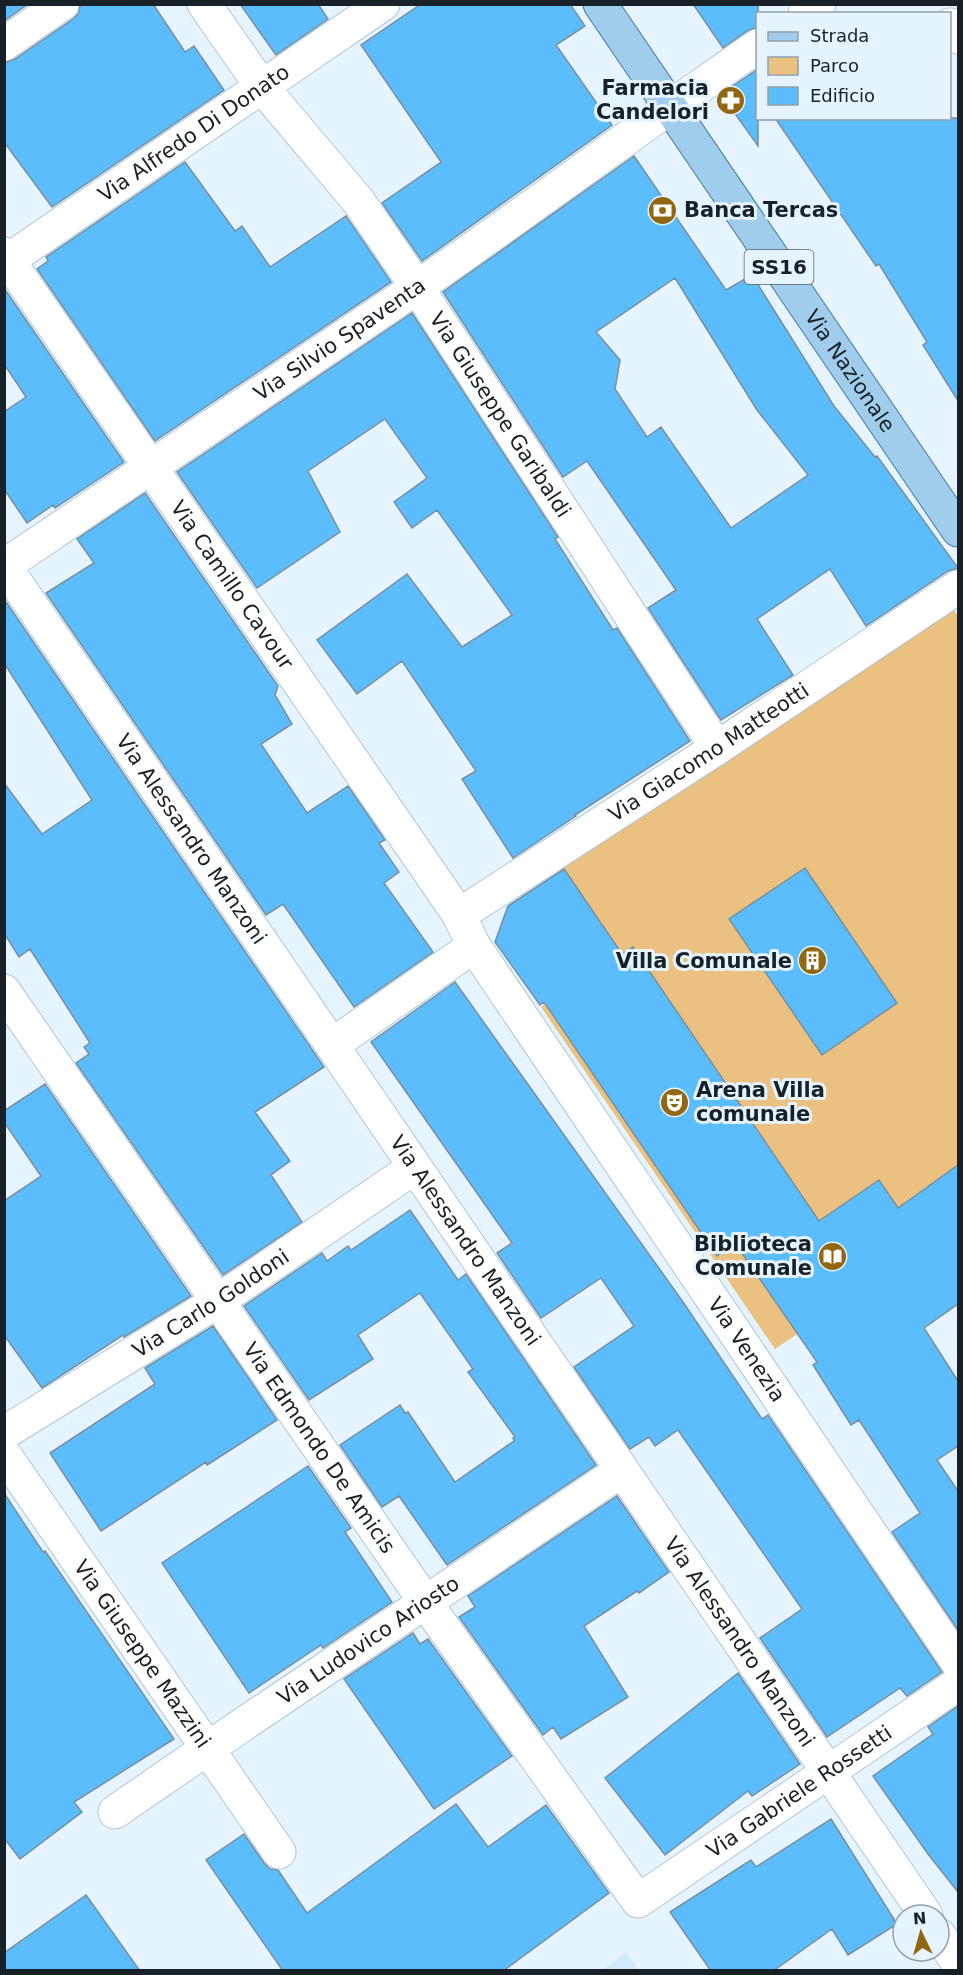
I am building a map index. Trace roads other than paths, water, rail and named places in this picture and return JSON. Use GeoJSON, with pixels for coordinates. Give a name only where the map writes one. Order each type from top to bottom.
{"type":"FeatureCollection","features":[{"type":"Feature","properties":{"kind":"main road","name":"Via Nazionale"},"geometry":{"type":"LineString","coordinates":[[600,4],[958,530]]}},
{"type":"Feature","properties":{"kind":"street"},"geometry":{"type":"LineString","coordinates":[[4,44],[62,4]]}},
{"type":"Feature","properties":{"kind":"street","name":"Via Giuseppe Garibaldi"},"geometry":{"type":"LineString","coordinates":[[204,4],[262,87],[359,202],[417,287],[717,748]]}},
{"type":"Feature","properties":{"kind":"street","name":"Via Alfredo Di Donato"},"geometry":{"type":"LineString","coordinates":[[6,259],[382,4]]}},
{"type":"Feature","properties":{"kind":"street","name":"Via Silvio Spaventa"},"geometry":{"type":"LineString","coordinates":[[5,565],[417,287],[756,47]]}},
{"type":"Feature","properties":{"kind":"street","name":"Via Camillo Cavour"},"geometry":{"type":"LineString","coordinates":[[6,259],[459,915]]}},
{"type":"Feature","properties":{"kind":"street","name":"Via Alessandro Manzoni"},"geometry":{"type":"LineString","coordinates":[[5,565],[918,1903]]}},
{"type":"Feature","properties":{"kind":"street","name":"Via Giacomo Matteotti"},"geometry":{"type":"LineString","coordinates":[[459,915],[717,748],[958,587]]}},
{"type":"Feature","properties":{"kind":"street","name":"Via Venezia"},"geometry":{"type":"LineString","coordinates":[[459,915],[474,946],[958,1663]]}},
{"type":"Feature","properties":{"kind":"street"},"geometry":{"type":"LineString","coordinates":[[332,1045],[474,946]]}},
{"type":"Feature","properties":{"kind":"street","name":"Via Edmondo De Amicis"},"geometry":{"type":"LineString","coordinates":[[4,991],[426,1603],[638,1901]]}},
{"type":"Feature","properties":{"kind":"street","name":"Via Carlo Goldoni"},"geometry":{"type":"LineString","coordinates":[[4,1432],[218,1301],[415,1167]]}},
{"type":"Feature","properties":{"kind":"street","name":"Via Giuseppe Mazzini"},"geometry":{"type":"LineString","coordinates":[[4,1454],[279,1852]]}},
{"type":"Feature","properties":{"kind":"street","name":"Via Ludovico Ariosto"},"geometry":{"type":"LineString","coordinates":[[115,1812],[622,1470]]}},
{"type":"Feature","properties":{"kind":"street","name":"Via Gabriele Rossetti"},"geometry":{"type":"LineString","coordinates":[[638,1901],[958,1684]]}},
{"type":"Feature","properties":{"kind":"place","name":"Farmacia Candelori"},"geometry":{"type":"Point","coordinates":[730,100]}},
{"type":"Feature","properties":{"kind":"place","name":"Banca Tercas"},"geometry":{"type":"Point","coordinates":[663,210]}},
{"type":"Feature","properties":{"kind":"place","name":"Villa Comunale"},"geometry":{"type":"Point","coordinates":[813,961]}},
{"type":"Feature","properties":{"kind":"place","name":"Arena Villa comunale"},"geometry":{"type":"Point","coordinates":[675,1102]}},
{"type":"Feature","properties":{"kind":"place","name":"Biblioteca Comunale"},"geometry":{"type":"Point","coordinates":[833,1256]}}]}
